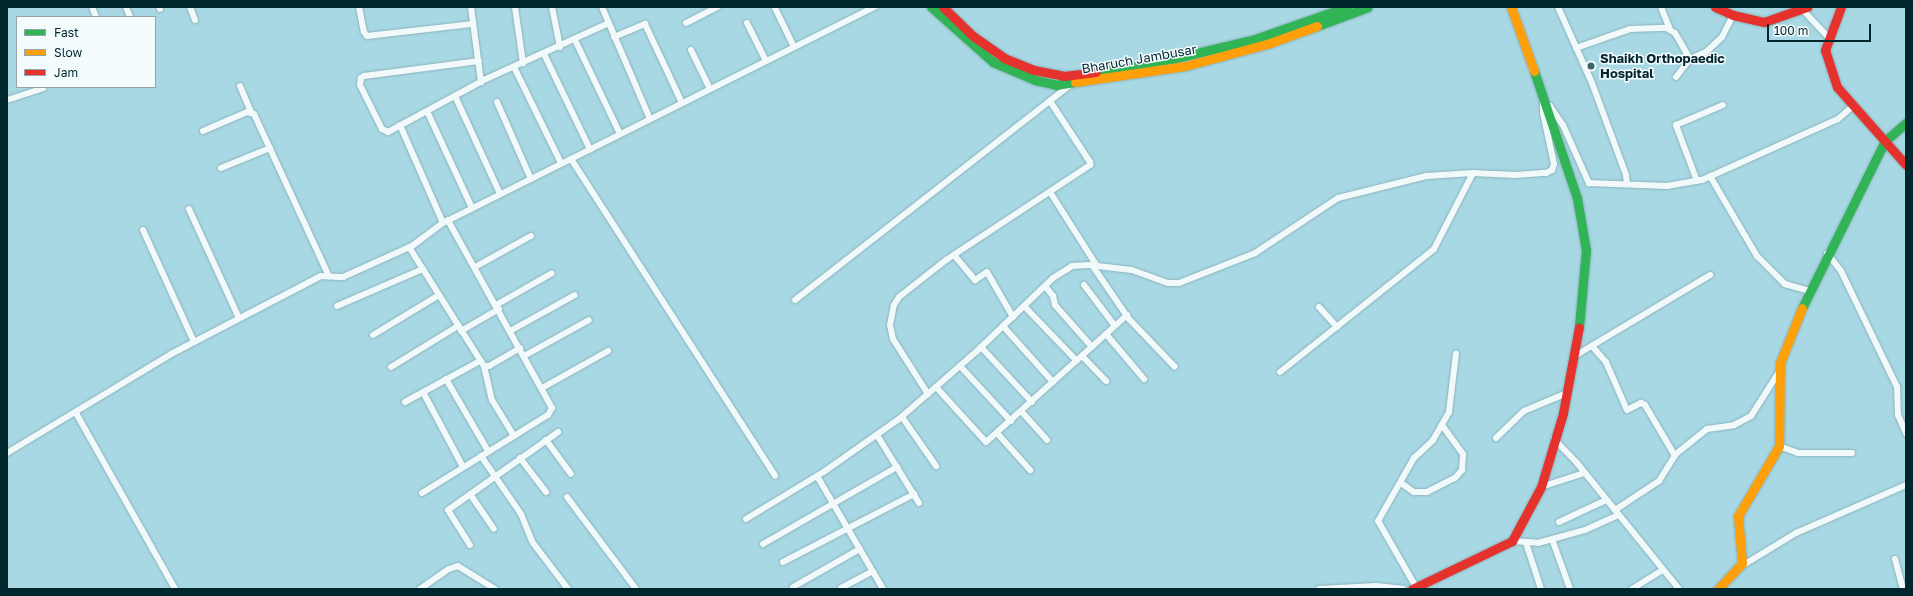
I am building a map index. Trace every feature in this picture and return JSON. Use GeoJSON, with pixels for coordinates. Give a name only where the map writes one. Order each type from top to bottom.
{"type":"FeatureCollection","features":[{"type":"Feature","properties":{"kind":"main road","name":"Bharuch Jambusar"},"geometry":{"type":"LineString","coordinates":[[937,8],[1004,58],[1034,70],[1060,75],[1146,65],[1255,39],[1347,7]]}},
{"type":"Feature","properties":{"kind":"main road","name":"Bharuch Jambusar"},"geometry":{"type":"LineString","coordinates":[[937,8],[994,62],[1035,80],[1056,85],[1185,66],[1270,43],[1368,7]]}},
{"type":"Feature","properties":{"kind":"main road"},"geometry":{"type":"LineString","coordinates":[[1414,588],[1512,542],[1541,487],[1566,393],[1583,307],[1586,250],[1577,198],[1557,132],[1511,7]]}},
{"type":"Feature","properties":{"kind":"main road"},"geometry":{"type":"LineString","coordinates":[[1715,7],[1733,15],[1764,22],[1802,7]]}},
{"type":"Feature","properties":{"kind":"main road"},"geometry":{"type":"LineString","coordinates":[[1841,7],[1825,50],[1837,86],[1906,165]]}},
{"type":"Feature","properties":{"kind":"main road"},"geometry":{"type":"LineString","coordinates":[[1056,85],[1060,75]]}},
{"type":"Feature","properties":{"kind":"main road"},"geometry":{"type":"LineString","coordinates":[[1718,589],[1739,568],[1743,556],[1738,516],[1779,446],[1780,363],[1809,291],[1885,141],[1906,123]]}},
{"type":"Feature","properties":{"kind":"street"},"geometry":{"type":"LineString","coordinates":[[190,7],[195,20]]}},
{"type":"Feature","properties":{"kind":"street"},"geometry":{"type":"LineString","coordinates":[[359,7],[364,32],[367,36],[473,24]]}},
{"type":"Feature","properties":{"kind":"street"},"geometry":{"type":"LineString","coordinates":[[471,7],[481,82]]}},
{"type":"Feature","properties":{"kind":"street"},"geometry":{"type":"LineString","coordinates":[[515,7],[523,63]]}},
{"type":"Feature","properties":{"kind":"street"},"geometry":{"type":"LineString","coordinates":[[552,7],[560,47]]}},
{"type":"Feature","properties":{"kind":"street"},"geometry":{"type":"LineString","coordinates":[[602,7],[650,119]]}},
{"type":"Feature","properties":{"kind":"street"},"geometry":{"type":"LineString","coordinates":[[686,23],[718,7]]}},
{"type":"Feature","properties":{"kind":"street"},"geometry":{"type":"LineString","coordinates":[[7,452],[76,413],[194,342],[239,318],[321,276],[343,277],[409,247],[446,221],[875,7]]}},
{"type":"Feature","properties":{"kind":"street"},"geometry":{"type":"LineString","coordinates":[[1558,7],[1576,48],[1620,160],[1627,184]]}},
{"type":"Feature","properties":{"kind":"street"},"geometry":{"type":"LineString","coordinates":[[1661,7],[1670,29],[1675,33],[1690,59]]}},
{"type":"Feature","properties":{"kind":"street"},"geometry":{"type":"LineString","coordinates":[[1802,7],[1830,39]]}},
{"type":"Feature","properties":{"kind":"street"},"geometry":{"type":"LineString","coordinates":[[775,8],[794,47]]}},
{"type":"Feature","properties":{"kind":"street"},"geometry":{"type":"LineString","coordinates":[[1676,77],[1690,59],[1706,52],[1719,41],[1733,15]]}},
{"type":"Feature","properties":{"kind":"street"},"geometry":{"type":"LineString","coordinates":[[479,62],[361,78],[360,85],[383,131],[388,132],[481,82],[560,47],[609,23]]}},
{"type":"Feature","properties":{"kind":"street"},"geometry":{"type":"LineString","coordinates":[[747,23],[766,61]]}},
{"type":"Feature","properties":{"kind":"street"},"geometry":{"type":"LineString","coordinates":[[614,37],[645,24],[682,103]]}},
{"type":"Feature","properties":{"kind":"street"},"geometry":{"type":"LineString","coordinates":[[1576,48],[1630,29],[1670,29]]}},
{"type":"Feature","properties":{"kind":"street"},"geometry":{"type":"LineString","coordinates":[[575,40],[620,134]]}},
{"type":"Feature","properties":{"kind":"street"},"geometry":{"type":"LineString","coordinates":[[692,50],[710,90]]}},
{"type":"Feature","properties":{"kind":"street"},"geometry":{"type":"LineString","coordinates":[[544,54],[590,149]]}},
{"type":"Feature","properties":{"kind":"street"},"geometry":{"type":"LineString","coordinates":[[514,67],[561,164]]}},
{"type":"Feature","properties":{"kind":"street"},"geometry":{"type":"LineString","coordinates":[[795,300],[1072,83]]}},
{"type":"Feature","properties":{"kind":"street"},"geometry":{"type":"LineString","coordinates":[[240,86],[329,276]]}},
{"type":"Feature","properties":{"kind":"street"},"geometry":{"type":"LineString","coordinates":[[7,100],[43,88]]}},
{"type":"Feature","properties":{"kind":"street"},"geometry":{"type":"LineString","coordinates":[[456,96],[500,194]]}},
{"type":"Feature","properties":{"kind":"street"},"geometry":{"type":"LineString","coordinates":[[746,519],[817,476],[902,417],[981,347],[1045,286],[1072,266],[1095,266],[1132,270],[1168,283],[1179,283],[1255,252],[1335,199],[1423,176],[1515,176],[1546,173],[1552,170],[1554,164],[1543,113],[1544,96]]}},
{"type":"Feature","properties":{"kind":"street"},"geometry":{"type":"LineString","coordinates":[[1544,96],[1563,125],[1587,181],[1671,186],[1697,181],[1710,176],[1838,119],[1854,105]]}},
{"type":"Feature","properties":{"kind":"street"},"geometry":{"type":"LineString","coordinates":[[928,394],[893,340],[890,324],[890,313],[899,297],[954,255],[1091,164],[1050,101]]}},
{"type":"Feature","properties":{"kind":"street"},"geometry":{"type":"LineString","coordinates":[[497,102],[531,179]]}},
{"type":"Feature","properties":{"kind":"street"},"geometry":{"type":"LineString","coordinates":[[1697,181],[1676,125],[1723,105]]}},
{"type":"Feature","properties":{"kind":"street"},"geometry":{"type":"LineString","coordinates":[[427,111],[472,208]]}},
{"type":"Feature","properties":{"kind":"street"},"geometry":{"type":"LineString","coordinates":[[203,131],[251,112]]}},
{"type":"Feature","properties":{"kind":"street"},"geometry":{"type":"LineString","coordinates":[[400,125],[446,221],[475,267],[552,405],[550,412],[514,436],[422,492]]}},
{"type":"Feature","properties":{"kind":"street"},"geometry":{"type":"LineString","coordinates":[[221,168],[270,148]]}},
{"type":"Feature","properties":{"kind":"street"},"geometry":{"type":"LineString","coordinates":[[571,159],[775,476]]}},
{"type":"Feature","properties":{"kind":"street"},"geometry":{"type":"LineString","coordinates":[[1280,372],[1434,249],[1472,175]]}},
{"type":"Feature","properties":{"kind":"street"},"geometry":{"type":"LineString","coordinates":[[1710,176],[1758,256],[1785,284],[1809,291]]}},
{"type":"Feature","properties":{"kind":"street"},"geometry":{"type":"LineString","coordinates":[[1050,192],[1127,316],[1175,367]]}},
{"type":"Feature","properties":{"kind":"street"},"geometry":{"type":"LineString","coordinates":[[188,209],[239,318]]}},
{"type":"Feature","properties":{"kind":"street"},"geometry":{"type":"LineString","coordinates":[[142,230],[194,342]]}},
{"type":"Feature","properties":{"kind":"street"},"geometry":{"type":"LineString","coordinates":[[475,267],[531,236]]}},
{"type":"Feature","properties":{"kind":"street"},"geometry":{"type":"LineString","coordinates":[[409,247],[482,363],[492,400],[514,436]]}},
{"type":"Feature","properties":{"kind":"street"},"geometry":{"type":"LineString","coordinates":[[1828,253],[1841,271],[1897,387],[1898,415],[1906,433]]}},
{"type":"Feature","properties":{"kind":"street"},"geometry":{"type":"LineString","coordinates":[[954,255],[974,280],[987,272],[1013,317]]}},
{"type":"Feature","properties":{"kind":"street"},"geometry":{"type":"LineString","coordinates":[[337,306],[423,269]]}},
{"type":"Feature","properties":{"kind":"street"},"geometry":{"type":"LineString","coordinates":[[391,367],[497,307],[552,273]]}},
{"type":"Feature","properties":{"kind":"street"},"geometry":{"type":"LineString","coordinates":[[1573,357],[1710,275]]}},
{"type":"Feature","properties":{"kind":"street"},"geometry":{"type":"LineString","coordinates":[[1084,285],[1115,326]]}},
{"type":"Feature","properties":{"kind":"street"},"geometry":{"type":"LineString","coordinates":[[1045,286],[1053,296],[1055,305],[1092,347]]}},
{"type":"Feature","properties":{"kind":"street"},"geometry":{"type":"LineString","coordinates":[[373,335],[439,295]]}},
{"type":"Feature","properties":{"kind":"street"},"geometry":{"type":"LineString","coordinates":[[510,331],[575,295]]}},
{"type":"Feature","properties":{"kind":"street"},"geometry":{"type":"LineString","coordinates":[[1024,306],[1077,361]]}},
{"type":"Feature","properties":{"kind":"street"},"geometry":{"type":"LineString","coordinates":[[1319,307],[1337,327]]}},
{"type":"Feature","properties":{"kind":"street"},"geometry":{"type":"LineString","coordinates":[[936,387],[982,441],[988,442],[1127,316]]}},
{"type":"Feature","properties":{"kind":"street"},"geometry":{"type":"LineString","coordinates":[[524,356],[589,320]]}},
{"type":"Feature","properties":{"kind":"street"},"geometry":{"type":"LineString","coordinates":[[1003,326],[1053,382]]}},
{"type":"Feature","properties":{"kind":"street"},"geometry":{"type":"LineString","coordinates":[[1106,334],[1144,379]]}},
{"type":"Feature","properties":{"kind":"street"},"geometry":{"type":"LineString","coordinates":[[1592,346],[1606,362],[1627,410],[1641,403],[1646,405],[1675,456]]}},
{"type":"Feature","properties":{"kind":"street"},"geometry":{"type":"LineString","coordinates":[[981,347],[1032,402]]}},
{"type":"Feature","properties":{"kind":"street"},"geometry":{"type":"LineString","coordinates":[[405,402],[446,379],[482,363],[489,366],[520,348]]}},
{"type":"Feature","properties":{"kind":"street"},"geometry":{"type":"LineString","coordinates":[[542,388],[608,351]]}},
{"type":"Feature","properties":{"kind":"street"},"geometry":{"type":"LineString","coordinates":[[1414,588],[1378,521],[1414,458],[1431,441],[1442,425],[1451,407],[1456,353]]}},
{"type":"Feature","properties":{"kind":"street"},"geometry":{"type":"LineString","coordinates":[[1082,356],[1106,381]]}},
{"type":"Feature","properties":{"kind":"street"},"geometry":{"type":"LineString","coordinates":[[960,366],[1011,421]]}},
{"type":"Feature","properties":{"kind":"street"},"geometry":{"type":"LineString","coordinates":[[1512,542],[1526,543],[1552,539],[1585,530],[1617,512],[1659,481],[1675,456],[1711,428],[1734,425],[1751,416],[1781,369]]}},
{"type":"Feature","properties":{"kind":"street"},"geometry":{"type":"LineString","coordinates":[[446,379],[488,451]]}},
{"type":"Feature","properties":{"kind":"street"},"geometry":{"type":"LineString","coordinates":[[423,392],[463,467]]}},
{"type":"Feature","properties":{"kind":"street"},"geometry":{"type":"LineString","coordinates":[[1496,438],[1524,410],[1566,393]]}},
{"type":"Feature","properties":{"kind":"street"},"geometry":{"type":"LineString","coordinates":[[1021,411],[1047,440]]}},
{"type":"Feature","properties":{"kind":"street"},"geometry":{"type":"LineString","coordinates":[[76,413],[175,589]]}},
{"type":"Feature","properties":{"kind":"street"},"geometry":{"type":"LineString","coordinates":[[902,417],[936,466]]}},
{"type":"Feature","properties":{"kind":"street"},"geometry":{"type":"LineString","coordinates":[[1401,483],[1414,492],[1427,492],[1455,478],[1462,470],[1463,454],[1442,425]]}},
{"type":"Feature","properties":{"kind":"street"},"geometry":{"type":"LineString","coordinates":[[470,545],[448,512],[494,476],[558,432]]}},
{"type":"Feature","properties":{"kind":"street"},"geometry":{"type":"LineString","coordinates":[[997,433],[1030,470]]}},
{"type":"Feature","properties":{"kind":"street"},"geometry":{"type":"LineString","coordinates":[[877,435],[919,503]]}},
{"type":"Feature","properties":{"kind":"street"},"geometry":{"type":"LineString","coordinates":[[1554,439],[1617,512],[1679,589]]}},
{"type":"Feature","properties":{"kind":"street"},"geometry":{"type":"LineString","coordinates":[[546,440],[571,474]]}},
{"type":"Feature","properties":{"kind":"street"},"geometry":{"type":"LineString","coordinates":[[1779,446],[1798,453],[1852,453]]}},
{"type":"Feature","properties":{"kind":"street"},"geometry":{"type":"LineString","coordinates":[[480,456],[521,514],[533,543],[568,589]]}},
{"type":"Feature","properties":{"kind":"street"},"geometry":{"type":"LineString","coordinates":[[520,458],[546,492]]}},
{"type":"Feature","properties":{"kind":"street"},"geometry":{"type":"LineString","coordinates":[[763,544],[897,467]]}},
{"type":"Feature","properties":{"kind":"street"},"geometry":{"type":"LineString","coordinates":[[1541,487],[1584,473]]}},
{"type":"Feature","properties":{"kind":"street"},"geometry":{"type":"LineString","coordinates":[[817,476],[883,589]]}},
{"type":"Feature","properties":{"kind":"street"},"geometry":{"type":"LineString","coordinates":[[1739,568],[1796,532],[1906,485]]}},
{"type":"Feature","properties":{"kind":"street"},"geometry":{"type":"LineString","coordinates":[[470,494],[494,529]]}},
{"type":"Feature","properties":{"kind":"street"},"geometry":{"type":"LineString","coordinates":[[783,562],[914,494]]}},
{"type":"Feature","properties":{"kind":"street"},"geometry":{"type":"LineString","coordinates":[[567,497],[636,589]]}},
{"type":"Feature","properties":{"kind":"street"},"geometry":{"type":"LineString","coordinates":[[1559,522],[1606,500]]}},
{"type":"Feature","properties":{"kind":"street"},"geometry":{"type":"LineString","coordinates":[[1552,539],[1570,589]]}},
{"type":"Feature","properties":{"kind":"street"},"geometry":{"type":"LineString","coordinates":[[1526,543],[1541,589]]}},
{"type":"Feature","properties":{"kind":"street"},"geometry":{"type":"LineString","coordinates":[[793,587],[860,549]]}},
{"type":"Feature","properties":{"kind":"street"},"geometry":{"type":"LineString","coordinates":[[1895,559],[1903,589]]}},
{"type":"Feature","properties":{"kind":"street"},"geometry":{"type":"LineString","coordinates":[[420,589],[448,569],[458,566],[495,589]]}},
{"type":"Feature","properties":{"kind":"street"},"geometry":{"type":"LineString","coordinates":[[1632,589],[1663,570]]}},
{"type":"Feature","properties":{"kind":"street"},"geometry":{"type":"LineString","coordinates":[[841,588],[873,571]]}},
{"type":"Feature","properties":{"kind":"street"},"geometry":{"type":"LineString","coordinates":[[1319,589],[1376,586],[1403,589]]}},
{"type":"Feature","properties":{"kind":"traffic: fast"},"geometry":{"type":"LineString","coordinates":[[931,7],[993,62],[1035,80],[1056,85],[1075,82]]}},
{"type":"Feature","properties":{"kind":"traffic: fast"},"geometry":{"type":"LineString","coordinates":[[1096,72],[1146,65],[1255,39],[1347,7]]}},
{"type":"Feature","properties":{"kind":"traffic: fast"},"geometry":{"type":"LineString","coordinates":[[1317,26],[1368,7]]}},
{"type":"Feature","properties":{"kind":"traffic: fast"},"geometry":{"type":"LineString","coordinates":[[1534,71],[1577,198],[1586,250],[1579,327]]}},
{"type":"Feature","properties":{"kind":"traffic: fast"},"geometry":{"type":"LineString","coordinates":[[1802,308],[1885,141],[1906,123]]}},
{"type":"Feature","properties":{"kind":"traffic: slow"},"geometry":{"type":"LineString","coordinates":[[1511,7],[1534,71]]}},
{"type":"Feature","properties":{"kind":"traffic: slow"},"geometry":{"type":"LineString","coordinates":[[1075,82],[1185,66],[1270,43],[1317,26]]}},
{"type":"Feature","properties":{"kind":"traffic: slow"},"geometry":{"type":"LineString","coordinates":[[1718,589],[1742,563],[1738,516],[1779,446],[1780,363],[1802,308]]}},
{"type":"Feature","properties":{"kind":"traffic: jam"},"geometry":{"type":"LineString","coordinates":[[943,7],[973,36],[1004,58],[1034,70],[1064,76],[1096,72]]}},
{"type":"Feature","properties":{"kind":"traffic: jam"},"geometry":{"type":"LineString","coordinates":[[1715,7],[1733,15],[1764,22],[1807,7]]}},
{"type":"Feature","properties":{"kind":"traffic: jam"},"geometry":{"type":"LineString","coordinates":[[1841,7],[1825,50],[1837,87],[1906,165]]}},
{"type":"Feature","properties":{"kind":"traffic: jam"},"geometry":{"type":"LineString","coordinates":[[1412,589],[1512,541],[1541,487],[1563,413],[1579,327]]}},
{"type":"Feature","properties":{"kind":"place","name":"Shaikh Orthopaedic Hospital"},"geometry":{"type":"Point","coordinates":[1591,66]}}]}
